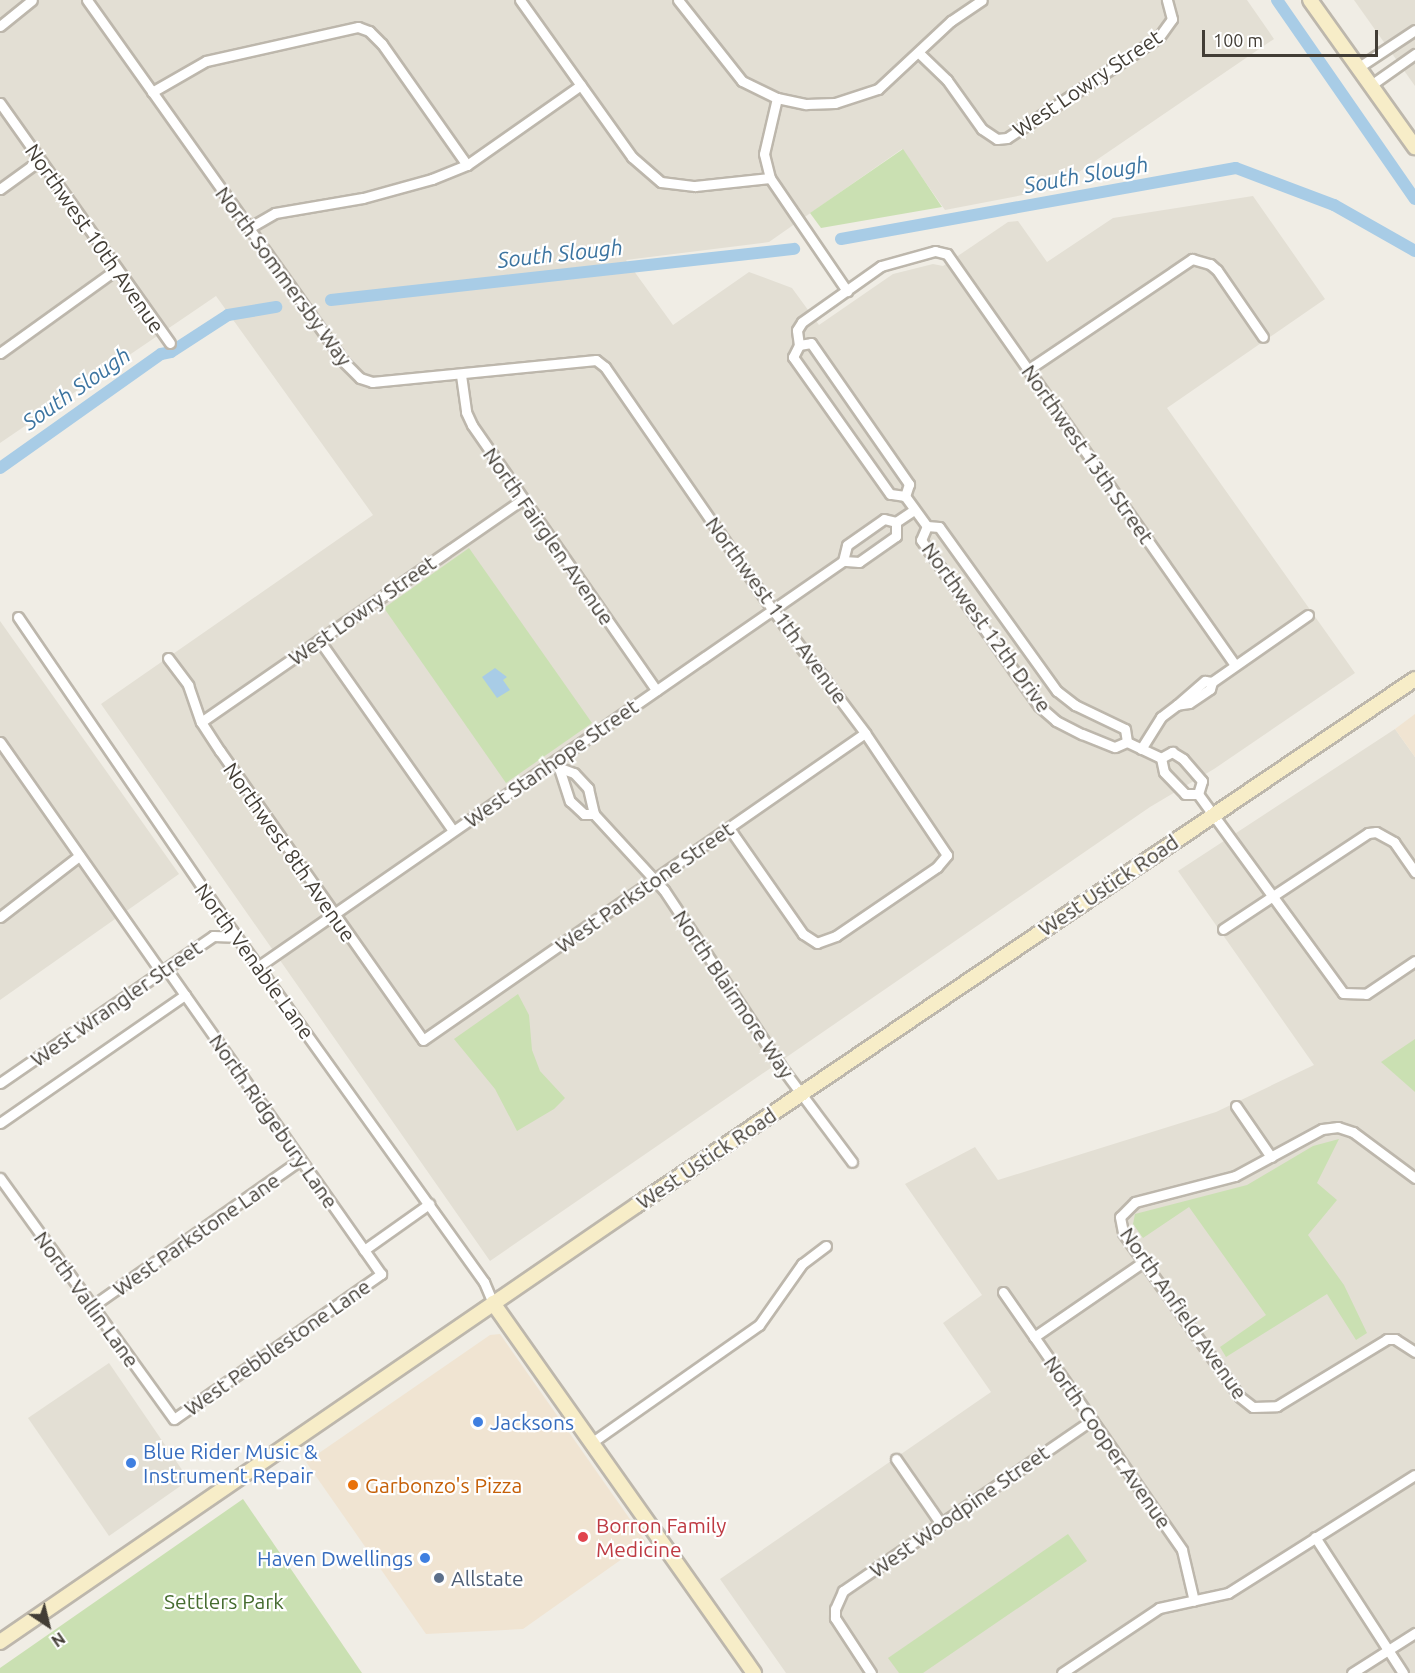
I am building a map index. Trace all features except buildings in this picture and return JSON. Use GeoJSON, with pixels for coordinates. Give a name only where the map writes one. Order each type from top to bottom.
{"type":"FeatureCollection","features":[{"type":"Feature","properties":{"kind":"main road"},"geometry":{"type":"LineString","coordinates":[[1310,0],[1415,147]]}},
{"type":"Feature","properties":{"kind":"main road","name":"West Ustick Road"},"geometry":{"type":"LineString","coordinates":[[0,1642],[493,1303],[1212,814],[1415,679]]}},
{"type":"Feature","properties":{"kind":"main road"},"geometry":{"type":"LineString","coordinates":[[493,1303],[753,1673]]}},
{"type":"Feature","properties":{"kind":"street"},"geometry":{"type":"LineString","coordinates":[[0,26],[32,0]]}},
{"type":"Feature","properties":{"kind":"street","name":"North Sommersby Way"},"geometry":{"type":"LineString","coordinates":[[87,0],[345,363],[360,378],[372,382],[596,360],[605,367]]}},
{"type":"Feature","properties":{"kind":"street"},"geometry":{"type":"LineString","coordinates":[[520,0],[632,157],[661,182],[695,186],[770,178]]}},
{"type":"Feature","properties":{"kind":"street"},"geometry":{"type":"LineString","coordinates":[[678,0],[741,81],[777,98],[806,104],[835,103],[858,97],[896,76],[951,21],[982,0]]}},
{"type":"Feature","properties":{"kind":"street","name":"West Lowry Street"},"geometry":{"type":"LineString","coordinates":[[919,53],[947,80],[982,129],[997,139],[1017,134],[1159,37],[1172,19],[1167,0]]}},
{"type":"Feature","properties":{"kind":"street"},"geometry":{"type":"LineString","coordinates":[[152,92],[206,61],[358,27],[369,31],[382,44],[467,165]]}},
{"type":"Feature","properties":{"kind":"street"},"geometry":{"type":"LineString","coordinates":[[1359,67],[1415,30]]}},
{"type":"Feature","properties":{"kind":"street"},"geometry":{"type":"LineString","coordinates":[[1371,85],[1415,54]]}},
{"type":"Feature","properties":{"kind":"street"},"geometry":{"type":"LineString","coordinates":[[249,228],[275,213],[363,198],[432,179],[467,165],[581,86]]}},
{"type":"Feature","properties":{"kind":"street"},"geometry":{"type":"LineString","coordinates":[[777,98],[764,154],[770,178],[847,291],[802,322],[797,330],[799,345]]}},
{"type":"Feature","properties":{"kind":"street","name":"Northwest 10th Avenue"},"geometry":{"type":"LineString","coordinates":[[0,103],[170,343]]}},
{"type":"Feature","properties":{"kind":"street"},"geometry":{"type":"LineString","coordinates":[[0,189],[40,160]]}},
{"type":"Feature","properties":{"kind":"street","name":"Northwest 13th Street"},"geometry":{"type":"LineString","coordinates":[[847,291],[881,266],[935,251],[947,254],[956,263],[1236,665]]}},
{"type":"Feature","properties":{"kind":"street"},"geometry":{"type":"LineString","coordinates":[[1029,369],[1184,262],[1201,260],[1217,270],[1263,337]]}},
{"type":"Feature","properties":{"kind":"street"},"geometry":{"type":"LineString","coordinates":[[0,352],[117,269]]}},
{"type":"Feature","properties":{"kind":"street","name":"Northwest 12th Drive"},"geometry":{"type":"LineString","coordinates":[[904,496],[909,484],[811,344],[799,345],[793,357],[890,494],[904,496],[927,526],[939,527],[1057,691],[1075,705],[1125,729],[1127,742]]}},
{"type":"Feature","properties":{"kind":"street","name":"Northwest 11th Avenue"},"geometry":{"type":"LineString","coordinates":[[605,367],[772,609],[866,733],[946,855],[937,867],[836,936],[817,943],[803,934],[729,828]]}},
{"type":"Feature","properties":{"kind":"street","name":"North Fairglen Avenue"},"geometry":{"type":"LineString","coordinates":[[461,375],[466,412],[472,425],[656,690]]}},
{"type":"Feature","properties":{"kind":"street","name":"West Lowry Street"},"geometry":{"type":"LineString","coordinates":[[201,722],[523,499]]}},
{"type":"Feature","properties":{"kind":"street","name":"West Stanhope Street"},"geometry":{"type":"LineString","coordinates":[[843,561],[847,545],[884,519],[896,522],[914,510]]}},
{"type":"Feature","properties":{"kind":"street","name":"West Stanhope Street"},"geometry":{"type":"LineString","coordinates":[[259,966],[453,831],[557,764],[656,690],[843,561],[859,562],[896,536],[896,522]]}},
{"type":"Feature","properties":{"kind":"street","name":"Northwest 12th Drive"},"geometry":{"type":"LineString","coordinates":[[927,526],[921,540],[1039,706],[1056,721],[1082,734],[1115,747],[1127,742],[1161,758]]}},
{"type":"Feature","properties":{"kind":"street"},"geometry":{"type":"LineString","coordinates":[[1141,749],[1161,717],[1205,681],[1212,682],[1308,615]]}},
{"type":"Feature","properties":{"kind":"street","name":"North Venable Lane"},"geometry":{"type":"LineString","coordinates":[[18,617],[236,937],[484,1282],[493,1303]]}},
{"type":"Feature","properties":{"kind":"street"},"geometry":{"type":"LineString","coordinates":[[319,640],[453,831]]}},
{"type":"Feature","properties":{"kind":"street","name":"Northwest 8th Avenue"},"geometry":{"type":"LineString","coordinates":[[168,658],[188,685],[201,722],[423,1040]]}},
{"type":"Feature","properties":{"kind":"street","name":"West Parkstone Street"},"geometry":{"type":"LineString","coordinates":[[423,1040],[866,733]]}},
{"type":"Feature","properties":{"kind":"street","name":"North Ridgebury Lane"},"geometry":{"type":"LineString","coordinates":[[0,742],[79,856],[185,995],[381,1274]]}},
{"type":"Feature","properties":{"kind":"street","name":"Northwest 12th Drive"},"geometry":{"type":"LineString","coordinates":[[1161,758],[1172,752],[1183,759],[1202,781],[1198,794]]}},
{"type":"Feature","properties":{"kind":"street","name":"Northwest 12th Drive"},"geometry":{"type":"LineString","coordinates":[[1161,758],[1164,772],[1185,794],[1198,794]]}},
{"type":"Feature","properties":{"kind":"street","name":"North Blairmore Way"},"geometry":{"type":"LineString","coordinates":[[557,764],[570,801],[584,814],[594,814]]}},
{"type":"Feature","properties":{"kind":"street","name":"North Blairmore Way"},"geometry":{"type":"LineString","coordinates":[[557,764],[574,773],[588,788],[594,814],[655,879],[802,1093]]}},
{"type":"Feature","properties":{"kind":"street","name":"Northwest 12th Drive"},"geometry":{"type":"LineString","coordinates":[[1198,794],[1338,988],[1350,996],[1366,994],[1415,961]]}},
{"type":"Feature","properties":{"kind":"street"},"geometry":{"type":"LineString","coordinates":[[1223,929],[1361,836],[1376,832],[1394,842],[1415,872]]}},
{"type":"Feature","properties":{"kind":"street"},"geometry":{"type":"LineString","coordinates":[[0,917],[79,856]]}},
{"type":"Feature","properties":{"kind":"street","name":"West Wrangler Street"},"geometry":{"type":"LineString","coordinates":[[0,1083],[213,936],[236,937]]}},
{"type":"Feature","properties":{"kind":"street"},"geometry":{"type":"LineString","coordinates":[[0,1123],[185,995]]}},
{"type":"Feature","properties":{"kind":"street"},"geometry":{"type":"LineString","coordinates":[[802,1093],[852,1162]]}},
{"type":"Feature","properties":{"kind":"street"},"geometry":{"type":"LineString","coordinates":[[1236,1107],[1271,1157],[1308,1134],[1338,1127],[1368,1139],[1415,1178]]}},
{"type":"Feature","properties":{"kind":"street","name":"North Anfield Avenue"},"geometry":{"type":"LineString","coordinates":[[1271,1157],[1235,1176],[1135,1202],[1120,1217],[1123,1233],[1240,1397],[1253,1407],[1277,1406],[1387,1339],[1395,1339],[1415,1352]]}},
{"type":"Feature","properties":{"kind":"street","name":"West Parkstone Lane"},"geometry":{"type":"LineString","coordinates":[[91,1307],[300,1160]]}},
{"type":"Feature","properties":{"kind":"street","name":"North Vallin Lane"},"geometry":{"type":"LineString","coordinates":[[0,1178],[174,1419]]}},
{"type":"Feature","properties":{"kind":"street","name":"West Pebblestone Lane"},"geometry":{"type":"LineString","coordinates":[[364,1250],[429,1204]]}},
{"type":"Feature","properties":{"kind":"street"},"geometry":{"type":"LineString","coordinates":[[591,1443],[759,1325],[802,1264],[826,1246]]}},
{"type":"Feature","properties":{"kind":"street"},"geometry":{"type":"LineString","coordinates":[[1034,1338],[1143,1262]]}},
{"type":"Feature","properties":{"kind":"street","name":"West Pebblestone Lane"},"geometry":{"type":"LineString","coordinates":[[174,1419],[381,1274]]}},
{"type":"Feature","properties":{"kind":"street","name":"North Cooper Avenue"},"geometry":{"type":"LineString","coordinates":[[1003,1292],[1182,1550],[1194,1601]]}},
{"type":"Feature","properties":{"kind":"street","name":"West Woodpine Street"},"geometry":{"type":"LineString","coordinates":[[871,1673],[839,1627],[835,1609],[843,1591],[1092,1420]]}},
{"type":"Feature","properties":{"kind":"street"},"geometry":{"type":"LineString","coordinates":[[896,1458],[941,1524]]}},
{"type":"Feature","properties":{"kind":"street"},"geometry":{"type":"LineString","coordinates":[[1062,1673],[1160,1608],[1228,1593],[1415,1475]]}},
{"type":"Feature","properties":{"kind":"street"},"geometry":{"type":"LineString","coordinates":[[1316,1537],[1403,1673]]}},
{"type":"Feature","properties":{"kind":"street"},"geometry":{"type":"LineString","coordinates":[[1352,1673],[1415,1633]]}},
{"type":"Feature","properties":{"kind":"shaded area"},"geometry":{"type":"Polygon","coordinates":[[[0,0],[1247,0],[1274,39],[1054,189],[945,210],[902,149],[769,242],[626,260],[673,325],[749,272],[792,288],[819,325],[893,274],[933,264],[943,266],[1008,222],[1018,221],[1047,262],[1113,218],[1253,196],[1325,299],[1167,408],[1355,673],[1214,769],[1150,807],[490,1261],[101,704],[373,515],[216,296],[0,443],[0,0]]]}},
{"type":"Feature","properties":{"kind":"shaded area"},"geometry":{"type":"Polygon","coordinates":[[[1354,0],[1415,0],[1415,86],[1354,0]]]}},
{"type":"Feature","properties":{"kind":"shaded area"},"geometry":{"type":"Polygon","coordinates":[[[0,621],[179,874],[0,1000],[0,621]]]}},
{"type":"Feature","properties":{"kind":"shaded area"},"geometry":{"type":"Polygon","coordinates":[[[1415,714],[1415,757],[1395,729],[1415,714]]]}},
{"type":"Feature","properties":{"kind":"shaded area"},"geometry":{"type":"Polygon","coordinates":[[[1395,729],[1415,757],[1415,1673],[786,1673],[720,1579],[991,1392],[943,1323],[982,1295],[905,1184],[975,1147],[998,1180],[1216,1112],[1314,1065],[1178,871],[1395,729]]]}},
{"type":"Feature","properties":{"kind":"shaded area"},"geometry":{"type":"Polygon","coordinates":[[[500,1334],[646,1542],[523,1629],[426,1634],[306,1462],[490,1335],[500,1334]]]}},
{"type":"Feature","properties":{"kind":"shaded area"},"geometry":{"type":"Polygon","coordinates":[[[109,1363],[189,1480],[109,1536],[28,1418],[109,1363]]]}},
{"type":"Feature","properties":{"kind":"green space"},"geometry":{"type":"Polygon","coordinates":[[[903,149],[942,207],[821,228],[810,213],[903,149]]]}},
{"type":"Feature","properties":{"kind":"green space"},"geometry":{"type":"Polygon","coordinates":[[[469,548],[592,723],[506,783],[384,608],[469,548]]]}},
{"type":"Feature","properties":{"kind":"green space"},"geometry":{"type":"Polygon","coordinates":[[[518,994],[529,1015],[532,1050],[540,1071],[565,1098],[554,1109],[517,1131],[495,1089],[454,1039],[518,994]]]}},
{"type":"Feature","properties":{"kind":"green space"},"geometry":{"type":"Polygon","coordinates":[[[1415,1039],[1415,1092],[1381,1062],[1415,1039]]]}},
{"type":"Feature","properties":{"kind":"green space"},"geometry":{"type":"Polygon","coordinates":[[[1339,1139],[1317,1183],[1337,1200],[1308,1235],[1344,1285],[1367,1333],[1356,1340],[1327,1294],[1226,1357],[1220,1347],[1266,1315],[1189,1207],[1143,1238],[1133,1224],[1135,1214],[1247,1185],[1313,1146],[1339,1139]]]}},
{"type":"Feature","properties":{"kind":"green space","name":"Settlers Park"},"geometry":{"type":"Polygon","coordinates":[[[243,1499],[362,1673],[0,1673],[0,1668],[243,1499]]]}},
{"type":"Feature","properties":{"kind":"green space"},"geometry":{"type":"Polygon","coordinates":[[[1068,1534],[1087,1561],[923,1673],[899,1673],[888,1658],[1068,1534]]]}},
{"type":"Feature","properties":{"kind":"water"},"geometry":{"type":"Polygon","coordinates":[[[495,668],[507,677],[503,680],[510,690],[497,698],[482,677],[495,668]]]}},
{"type":"Feature","properties":{"kind":"waterway"},"geometry":{"type":"LineString","coordinates":[[1277,0],[1415,199]]}},
{"type":"Feature","properties":{"kind":"waterway","name":"South Slough"},"geometry":{"type":"LineString","coordinates":[[841,239],[1236,168],[1334,205],[1415,251]]}},
{"type":"Feature","properties":{"kind":"waterway","name":"South Slough"},"geometry":{"type":"LineString","coordinates":[[331,300],[794,249]]}},
{"type":"Feature","properties":{"kind":"waterway","name":"South Slough"},"geometry":{"type":"LineString","coordinates":[[0,468],[161,354],[171,352],[228,315],[276,307]]}},
{"type":"Feature","properties":{"kind":"place","name":"Jacksons"},"geometry":{"type":"Point","coordinates":[478,1422]}},
{"type":"Feature","properties":{"kind":"place","name":"Blue Rider Music & Instrument Repair"},"geometry":{"type":"Point","coordinates":[131,1463]}},
{"type":"Feature","properties":{"kind":"place","name":"Garbonzo's Pizza"},"geometry":{"type":"Point","coordinates":[353,1485]}},
{"type":"Feature","properties":{"kind":"place","name":"Borron Family Medicine"},"geometry":{"type":"Point","coordinates":[583,1537]}},
{"type":"Feature","properties":{"kind":"place","name":"Haven Dwellings"},"geometry":{"type":"Point","coordinates":[425,1558]}},
{"type":"Feature","properties":{"kind":"place","name":"Allstate"},"geometry":{"type":"Point","coordinates":[439,1578]}}]}
